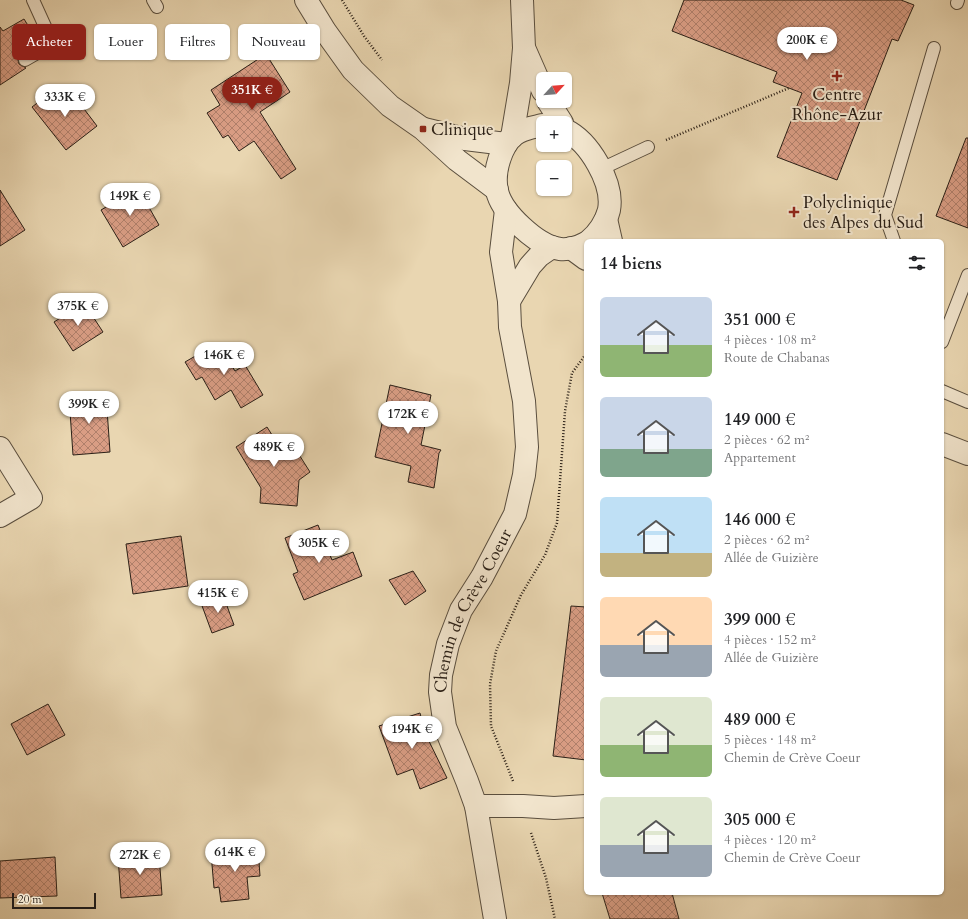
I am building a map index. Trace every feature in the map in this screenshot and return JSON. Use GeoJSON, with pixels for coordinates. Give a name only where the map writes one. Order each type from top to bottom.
{"type":"FeatureCollection","features":[{"type":"Feature","properties":{"kind":"street"},"geometry":{"type":"LineString","coordinates":[[306,0],[325,31],[353,70],[390,106],[423,129],[457,160],[497,190]]}},
{"type":"Feature","properties":{"kind":"street"},"geometry":{"type":"LineString","coordinates":[[522,0],[524,48],[521,83],[509,140],[499,160],[496,175],[497,190],[506,210],[519,226],[538,240],[577,248]]}},
{"type":"Feature","properties":{"kind":"street"},"geometry":{"type":"LineString","coordinates":[[524,48],[536,75]]}},
{"type":"Feature","properties":{"kind":"street"},"geometry":{"type":"LineString","coordinates":[[423,129],[465,139],[509,140],[520,132],[536,127]]}},
{"type":"Feature","properties":{"kind":"street"},"geometry":{"type":"LineString","coordinates":[[572,134],[590,150],[601,169],[609,196],[609,209],[606,219],[591,239]]}},
{"type":"Feature","properties":{"kind":"street","name":"Chemin de Crève Coeur"},"geometry":{"type":"LineString","coordinates":[[495,919],[476,806],[445,727],[440,692],[441,675],[448,644],[461,610],[482,577],[516,514],[524,475],[526,448],[524,401],[510,327],[509,301],[501,252],[506,210]]}},
{"type":"Feature","properties":{"kind":"street"},"geometry":{"type":"LineString","coordinates":[[606,219],[611,239]]}},
{"type":"Feature","properties":{"kind":"street"},"geometry":{"type":"LineString","coordinates":[[509,301],[530,266],[539,256],[577,248]]}},
{"type":"Feature","properties":{"kind":"street"},"geometry":{"type":"LineString","coordinates":[[944,445],[968,454]]}},
{"type":"Feature","properties":{"kind":"street"},"geometry":{"type":"LineString","coordinates":[[0,448],[31,498],[0,516]]}},
{"type":"Feature","properties":{"kind":"street"},"geometry":{"type":"LineString","coordinates":[[476,806],[523,806],[554,808],[584,806]]}},
{"type":"Feature","properties":{"kind":"lane"},"geometry":{"type":"LineString","coordinates":[[33,0],[44,24]]}},
{"type":"Feature","properties":{"kind":"lane"},"geometry":{"type":"LineString","coordinates":[[893,239],[885,215],[934,48]]}},
{"type":"Feature","properties":{"kind":"lane"},"geometry":{"type":"LineString","coordinates":[[601,169],[648,147]]}},
{"type":"Feature","properties":{"kind":"lane"},"geometry":{"type":"LineString","coordinates":[[944,337],[968,275]]}},
{"type":"Feature","properties":{"kind":"lane"},"geometry":{"type":"LineString","coordinates":[[944,393],[968,402]]}},
{"type":"Feature","properties":{"kind":"path"},"geometry":{"type":"LineString","coordinates":[[342,0],[364,36],[383,61]]}},
{"type":"Feature","properties":{"kind":"path"},"geometry":{"type":"LineString","coordinates":[[648,147],[789,88]]}},
{"type":"Feature","properties":{"kind":"path"},"geometry":{"type":"LineString","coordinates":[[555,919],[546,878],[523,806],[491,726],[490,684],[496,651],[521,595],[545,555],[557,523],[565,411],[572,373],[584,357]]}},
{"type":"Feature","properties":{"kind":"building","name":"Centre Rhône-Azur"},"geometry":{"type":"Polygon","coordinates":[[[684,0],[901,0],[914,5],[898,41],[892,39],[837,180],[777,157],[802,93],[773,82],[777,72],[672,31],[684,0]]]}},
{"type":"Feature","properties":{"kind":"building"},"geometry":{"type":"Polygon","coordinates":[[[24,19],[27,24],[15,24],[24,19]]]}},
{"type":"Feature","properties":{"kind":"building"},"geometry":{"type":"Polygon","coordinates":[[[12,26],[12,60],[18,60],[19,64],[26,68],[0,85],[0,27],[3,31],[12,26]]]}},
{"type":"Feature","properties":{"kind":"building"},"geometry":{"type":"Polygon","coordinates":[[[257,60],[270,60],[290,92],[260,112],[296,169],[281,179],[254,141],[239,151],[228,135],[223,138],[207,113],[220,105],[211,90],[257,60]]]}},
{"type":"Feature","properties":{"kind":"building"},"geometry":{"type":"Polygon","coordinates":[[[57,88],[68,102],[75,97],[97,126],[66,150],[32,107],[57,88]]]}},
{"type":"Feature","properties":{"kind":"building"},"geometry":{"type":"Polygon","coordinates":[[[966,138],[968,138],[968,228],[936,216],[966,138]]]}},
{"type":"Feature","properties":{"kind":"building"},"geometry":{"type":"Polygon","coordinates":[[[138,188],[159,225],[123,247],[101,210],[138,188]]]}},
{"type":"Feature","properties":{"kind":"building"},"geometry":{"type":"Polygon","coordinates":[[[0,190],[25,230],[0,246],[0,190]]]}},
{"type":"Feature","properties":{"kind":"building"},"geometry":{"type":"Polygon","coordinates":[[[84,303],[103,332],[73,351],[54,322],[84,303]]]}},
{"type":"Feature","properties":{"kind":"building"},"geometry":{"type":"Polygon","coordinates":[[[218,343],[235,371],[245,365],[263,395],[241,408],[231,390],[215,400],[202,377],[196,380],[185,362],[218,343]]]}},
{"type":"Feature","properties":{"kind":"building"},"geometry":{"type":"Polygon","coordinates":[[[390,385],[431,395],[421,445],[441,450],[439,453],[434,488],[408,482],[411,466],[375,457],[390,385]]]}},
{"type":"Feature","properties":{"kind":"building"},"geometry":{"type":"Polygon","coordinates":[[[106,395],[110,452],[73,455],[69,397],[106,395]]]}},
{"type":"Feature","properties":{"kind":"building"},"geometry":{"type":"Polygon","coordinates":[[[267,427],[281,449],[291,442],[310,472],[299,480],[297,506],[260,503],[261,488],[236,447],[267,427]]]}},
{"type":"Feature","properties":{"kind":"building"},"geometry":{"type":"Polygon","coordinates":[[[318,525],[332,560],[353,552],[362,576],[304,600],[293,574],[298,572],[285,538],[318,525]]]}},
{"type":"Feature","properties":{"kind":"building"},"geometry":{"type":"Polygon","coordinates":[[[181,536],[188,586],[133,594],[126,544],[181,536]]]}},
{"type":"Feature","properties":{"kind":"building"},"geometry":{"type":"Polygon","coordinates":[[[413,571],[426,591],[405,605],[389,580],[413,571]]]}},
{"type":"Feature","properties":{"kind":"building"},"geometry":{"type":"Polygon","coordinates":[[[223,595],[234,625],[212,633],[201,603],[223,595]]]}},
{"type":"Feature","properties":{"kind":"building"},"geometry":{"type":"Polygon","coordinates":[[[571,606],[584,607],[584,760],[553,756],[571,606]]]}},
{"type":"Feature","properties":{"kind":"building"},"geometry":{"type":"Polygon","coordinates":[[[48,704],[65,735],[27,755],[11,724],[48,704]]]}},
{"type":"Feature","properties":{"kind":"building"},"geometry":{"type":"Polygon","coordinates":[[[420,713],[425,733],[447,778],[420,789],[413,769],[397,775],[379,726],[420,713]]]}},
{"type":"Feature","properties":{"kind":"building"},"geometry":{"type":"Polygon","coordinates":[[[258,848],[260,876],[247,877],[249,899],[221,902],[219,887],[214,888],[211,853],[258,848]]]}},
{"type":"Feature","properties":{"kind":"building"},"geometry":{"type":"Polygon","coordinates":[[[159,855],[162,895],[121,898],[118,857],[159,855]]]}},
{"type":"Feature","properties":{"kind":"building"},"geometry":{"type":"Polygon","coordinates":[[[55,857],[57,896],[0,898],[0,861],[55,857]]]}},
{"type":"Feature","properties":{"kind":"building"},"geometry":{"type":"Polygon","coordinates":[[[603,895],[673,895],[679,919],[610,919],[603,895]]]}},
{"type":"Feature","properties":{"kind":"place","name":"Centre Rhône-Azur"},"geometry":{"type":"Point","coordinates":[837,76]}},
{"type":"Feature","properties":{"kind":"place","name":"Clinique"},"geometry":{"type":"Point","coordinates":[423,129]}},
{"type":"Feature","properties":{"kind":"place","name":"Polyclinique des Alpes du Sud"},"geometry":{"type":"Point","coordinates":[794,212]}}]}
